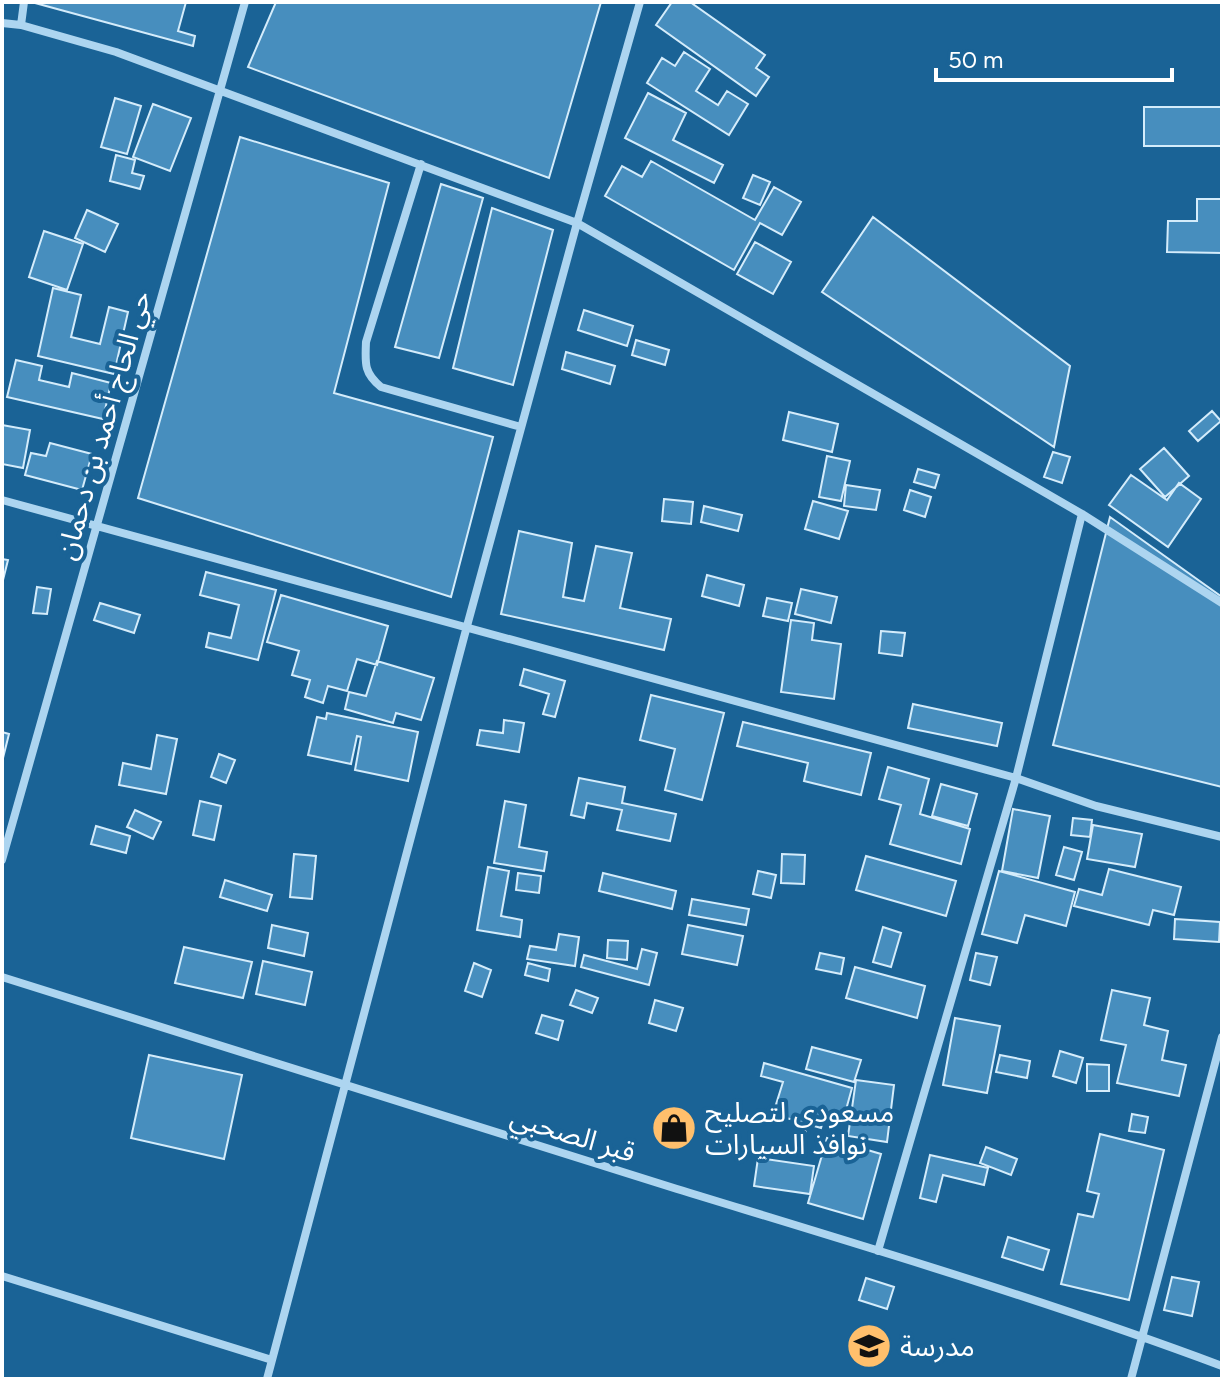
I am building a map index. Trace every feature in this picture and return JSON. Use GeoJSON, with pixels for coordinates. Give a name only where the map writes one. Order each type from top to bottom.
{"type":"FeatureCollection","features":[{"type":"Feature","properties":{"kind":"street"},"geometry":{"type":"LineString","coordinates":[[21,25],[24,2]]}},
{"type":"Feature","properties":{"kind":"street","name":"حي الحاج أحمد بن دحمان"},"geometry":{"type":"LineString","coordinates":[[2,860],[245,2]]}},
{"type":"Feature","properties":{"kind":"street"},"geometry":{"type":"LineString","coordinates":[[267,1379],[467,626],[640,2]]}},
{"type":"Feature","properties":{"kind":"street"},"geometry":{"type":"LineString","coordinates":[[2,23],[21,25],[116,52],[220,88],[577,223],[1082,514],[1222,603]]}},
{"type":"Feature","properties":{"kind":"street"},"geometry":{"type":"LineString","coordinates":[[421,164],[366,342],[365,360],[369,377],[381,387],[396,392],[521,427]]}},
{"type":"Feature","properties":{"kind":"street"},"geometry":{"type":"LineString","coordinates":[[2,500],[1016,778],[1096,806],[1222,837]]}},
{"type":"Feature","properties":{"kind":"street"},"geometry":{"type":"LineString","coordinates":[[878,1251],[1016,778],[1082,514]]}},
{"type":"Feature","properties":{"kind":"street","name":"قبر الصحبي"},"geometry":{"type":"LineString","coordinates":[[2,977],[878,1251],[1142,1336],[1222,1366]]}},
{"type":"Feature","properties":{"kind":"street"},"geometry":{"type":"LineString","coordinates":[[1131,1379],[1222,1037]]}},
{"type":"Feature","properties":{"kind":"street"},"geometry":{"type":"LineString","coordinates":[[2,1276],[272,1360]]}},
{"type":"Feature","properties":{"kind":"building"},"geometry":{"type":"Polygon","coordinates":[[[186,2],[178,31],[195,36],[193,46],[35,3],[186,2]]]}},
{"type":"Feature","properties":{"kind":"building"},"geometry":{"type":"Polygon","coordinates":[[[276,2],[601,2],[549,178],[248,67],[276,2]]]}},
{"type":"Feature","properties":{"kind":"building"},"geometry":{"type":"Polygon","coordinates":[[[672,2],[690,2],[765,55],[756,68],[769,77],[756,96],[656,25],[672,2]]]}},
{"type":"Feature","properties":{"kind":"building"},"geometry":{"type":"Polygon","coordinates":[[[684,52],[710,69],[696,91],[718,105],[727,91],[748,104],[729,135],[647,83],[662,58],[675,66],[684,52]]]}},
{"type":"Feature","properties":{"kind":"building"},"geometry":{"type":"Polygon","coordinates":[[[648,93],[686,113],[673,140],[723,165],[714,183],[625,138],[648,93]]]}},
{"type":"Feature","properties":{"kind":"building"},"geometry":{"type":"Polygon","coordinates":[[[115,98],[141,106],[127,154],[101,147],[115,98]]]}},
{"type":"Feature","properties":{"kind":"building"},"geometry":{"type":"Polygon","coordinates":[[[153,104],[191,118],[170,171],[133,157],[153,104]]]}},
{"type":"Feature","properties":{"kind":"building"},"geometry":{"type":"Polygon","coordinates":[[[1144,107],[1222,107],[1222,146],[1144,146],[1144,107]]]}},
{"type":"Feature","properties":{"kind":"building"},"geometry":{"type":"Polygon","coordinates":[[[240,137],[389,183],[334,393],[493,437],[451,597],[138,498],[240,137]]]}},
{"type":"Feature","properties":{"kind":"building"},"geometry":{"type":"Polygon","coordinates":[[[116,155],[135,160],[132,173],[144,176],[140,189],[110,181],[116,155]]]}},
{"type":"Feature","properties":{"kind":"building"},"geometry":{"type":"Polygon","coordinates":[[[651,161],[755,220],[774,187],[801,202],[782,235],[760,223],[734,270],[605,196],[622,166],[642,177],[651,161]]]}},
{"type":"Feature","properties":{"kind":"building"},"geometry":{"type":"Polygon","coordinates":[[[753,175],[770,182],[760,205],[743,198],[753,175]]]}},
{"type":"Feature","properties":{"kind":"building"},"geometry":{"type":"Polygon","coordinates":[[[441,184],[483,198],[439,358],[395,347],[441,184]]]}},
{"type":"Feature","properties":{"kind":"building"},"geometry":{"type":"Polygon","coordinates":[[[1197,199],[1222,199],[1222,253],[1167,252],[1168,221],[1197,221],[1197,199]]]}},
{"type":"Feature","properties":{"kind":"building"},"geometry":{"type":"Polygon","coordinates":[[[492,208],[553,230],[513,385],[453,368],[492,208]]]}},
{"type":"Feature","properties":{"kind":"building"},"geometry":{"type":"Polygon","coordinates":[[[87,210],[118,224],[105,252],[75,238],[87,210]]]}},
{"type":"Feature","properties":{"kind":"building"},"geometry":{"type":"Polygon","coordinates":[[[873,217],[1070,366],[1054,447],[822,292],[873,217]]]}},
{"type":"Feature","properties":{"kind":"building"},"geometry":{"type":"Polygon","coordinates":[[[44,231],[83,244],[67,290],[29,277],[44,231]]]}},
{"type":"Feature","properties":{"kind":"building"},"geometry":{"type":"Polygon","coordinates":[[[755,242],[791,262],[773,294],[737,274],[755,242]]]}},
{"type":"Feature","properties":{"kind":"building"},"geometry":{"type":"Polygon","coordinates":[[[53,288],[81,295],[71,337],[100,344],[109,307],[128,312],[114,374],[38,356],[53,288]]]}},
{"type":"Feature","properties":{"kind":"building"},"geometry":{"type":"Polygon","coordinates":[[[584,310],[633,326],[627,346],[578,330],[584,310]]]}},
{"type":"Feature","properties":{"kind":"building"},"geometry":{"type":"Polygon","coordinates":[[[636,340],[669,350],[665,365],[632,355],[636,340]]]}},
{"type":"Feature","properties":{"kind":"building"},"geometry":{"type":"Polygon","coordinates":[[[566,352],[615,366],[610,384],[562,369],[566,352]]]}},
{"type":"Feature","properties":{"kind":"building"},"geometry":{"type":"Polygon","coordinates":[[[16,360],[42,366],[39,380],[69,387],[72,373],[111,383],[103,419],[7,397],[16,360]]]}},
{"type":"Feature","properties":{"kind":"building"},"geometry":{"type":"Polygon","coordinates":[[[1212,411],[1221,421],[1198,441],[1189,431],[1212,411]]]}},
{"type":"Feature","properties":{"kind":"building"},"geometry":{"type":"Polygon","coordinates":[[[789,412],[838,424],[832,452],[783,440],[789,412]]]}},
{"type":"Feature","properties":{"kind":"building"},"geometry":{"type":"Polygon","coordinates":[[[2,425],[30,430],[23,468],[2,464],[2,425]]]}},
{"type":"Feature","properties":{"kind":"building"},"geometry":{"type":"Polygon","coordinates":[[[50,443],[92,454],[82,490],[25,475],[31,453],[46,456],[50,443]]]}},
{"type":"Feature","properties":{"kind":"building"},"geometry":{"type":"Polygon","coordinates":[[[1164,448],[1189,476],[1165,497],[1140,469],[1164,448]]]}},
{"type":"Feature","properties":{"kind":"building"},"geometry":{"type":"Polygon","coordinates":[[[1053,452],[1070,457],[1062,483],[1044,477],[1053,452]]]}},
{"type":"Feature","properties":{"kind":"building"},"geometry":{"type":"Polygon","coordinates":[[[827,456],[850,461],[841,501],[819,497],[827,456]]]}},
{"type":"Feature","properties":{"kind":"building"},"geometry":{"type":"Polygon","coordinates":[[[918,469],[939,475],[935,488],[914,482],[918,469]]]}},
{"type":"Feature","properties":{"kind":"building"},"geometry":{"type":"Polygon","coordinates":[[[1131,475],[1167,500],[1179,483],[1201,499],[1168,547],[1109,505],[1131,475]]]}},
{"type":"Feature","properties":{"kind":"building"},"geometry":{"type":"Polygon","coordinates":[[[846,485],[880,490],[876,510],[844,506],[846,485]]]}},
{"type":"Feature","properties":{"kind":"building"},"geometry":{"type":"Polygon","coordinates":[[[910,490],[931,497],[925,517],[904,510],[910,490]]]}},
{"type":"Feature","properties":{"kind":"building"},"geometry":{"type":"Polygon","coordinates":[[[664,499],[693,502],[691,524],[662,521],[664,499]]]}},
{"type":"Feature","properties":{"kind":"building"},"geometry":{"type":"Polygon","coordinates":[[[813,501],[848,511],[839,539],[805,529],[813,501]]]}},
{"type":"Feature","properties":{"kind":"building"},"geometry":{"type":"Polygon","coordinates":[[[704,506],[742,515],[738,531],[701,522],[704,506]]]}},
{"type":"Feature","properties":{"kind":"building"},"geometry":{"type":"Polygon","coordinates":[[[1110,517],[1222,597],[1222,787],[1053,745],[1110,517]]]}},
{"type":"Feature","properties":{"kind":"building"},"geometry":{"type":"Polygon","coordinates":[[[519,531],[572,543],[563,597],[584,601],[596,546],[632,553],[620,608],[671,619],[664,650],[501,614],[519,531]]]}},
{"type":"Feature","properties":{"kind":"building"},"geometry":{"type":"Polygon","coordinates":[[[2,559],[8,560],[2,584],[2,559]]]}},
{"type":"Feature","properties":{"kind":"building"},"geometry":{"type":"Polygon","coordinates":[[[206,572],[276,590],[258,660],[206,647],[209,633],[231,638],[239,605],[200,595],[206,572]]]}},
{"type":"Feature","properties":{"kind":"building"},"geometry":{"type":"Polygon","coordinates":[[[707,575],[744,585],[739,606],[702,596],[707,575]]]}},
{"type":"Feature","properties":{"kind":"building"},"geometry":{"type":"Polygon","coordinates":[[[37,587],[51,589],[47,614],[33,613],[37,587]]]}},
{"type":"Feature","properties":{"kind":"building"},"geometry":{"type":"Polygon","coordinates":[[[801,589],[837,597],[831,623],[795,614],[801,589]]]}},
{"type":"Feature","properties":{"kind":"building"},"geometry":{"type":"Polygon","coordinates":[[[281,595],[388,626],[377,665],[357,659],[347,691],[328,686],[323,703],[305,697],[310,680],[292,675],[299,651],[267,642],[281,595]]]}},
{"type":"Feature","properties":{"kind":"building"},"geometry":{"type":"Polygon","coordinates":[[[767,598],[792,603],[788,621],[763,616],[767,598]]]}},
{"type":"Feature","properties":{"kind":"building"},"geometry":{"type":"Polygon","coordinates":[[[100,603],[140,615],[134,633],[94,620],[100,603]]]}},
{"type":"Feature","properties":{"kind":"building"},"geometry":{"type":"Polygon","coordinates":[[[791,620],[814,623],[812,640],[841,644],[834,699],[781,692],[791,620]]]}},
{"type":"Feature","properties":{"kind":"building"},"geometry":{"type":"Polygon","coordinates":[[[881,631],[905,633],[902,656],[879,653],[881,631]]]}},
{"type":"Feature","properties":{"kind":"building"},"geometry":{"type":"Polygon","coordinates":[[[377,661],[434,678],[421,720],[396,713],[393,723],[345,709],[349,692],[366,696],[377,661]]]}},
{"type":"Feature","properties":{"kind":"building"},"geometry":{"type":"Polygon","coordinates":[[[524,669],[565,681],[555,717],[543,714],[549,694],[520,685],[524,669]]]}},
{"type":"Feature","properties":{"kind":"building"},"geometry":{"type":"Polygon","coordinates":[[[651,695],[724,713],[702,800],[665,790],[675,749],[640,740],[651,695]]]}},
{"type":"Feature","properties":{"kind":"building"},"geometry":{"type":"Polygon","coordinates":[[[913,704],[1002,723],[997,746],[908,728],[913,704]]]}},
{"type":"Feature","properties":{"kind":"building"},"geometry":{"type":"Polygon","coordinates":[[[327,713],[418,732],[408,781],[355,770],[361,737],[357,736],[351,764],[308,755],[317,717],[326,719],[327,713]]]}},
{"type":"Feature","properties":{"kind":"building"},"geometry":{"type":"Polygon","coordinates":[[[504,720],[524,723],[519,752],[477,745],[480,730],[503,733],[504,720]]]}},
{"type":"Feature","properties":{"kind":"building"},"geometry":{"type":"Polygon","coordinates":[[[743,722],[871,753],[861,795],[804,781],[808,763],[737,746],[743,722]]]}},
{"type":"Feature","properties":{"kind":"building"},"geometry":{"type":"Polygon","coordinates":[[[2,732],[9,734],[2,762],[2,732]]]}},
{"type":"Feature","properties":{"kind":"building"},"geometry":{"type":"Polygon","coordinates":[[[157,735],[177,739],[166,794],[119,785],[123,763],[151,769],[157,735]]]}},
{"type":"Feature","properties":{"kind":"building"},"geometry":{"type":"Polygon","coordinates":[[[219,754],[235,760],[226,783],[211,777],[219,754]]]}},
{"type":"Feature","properties":{"kind":"building"},"geometry":{"type":"Polygon","coordinates":[[[888,767],[929,779],[920,814],[970,829],[961,864],[890,844],[901,805],[879,799],[888,767]]]}},
{"type":"Feature","properties":{"kind":"building"},"geometry":{"type":"Polygon","coordinates":[[[579,778],[625,787],[622,803],[676,814],[670,841],[617,830],[622,810],[587,803],[584,818],[571,815],[579,778]]]}},
{"type":"Feature","properties":{"kind":"building"},"geometry":{"type":"Polygon","coordinates":[[[941,784],[977,794],[968,826],[932,816],[941,784]]]}},
{"type":"Feature","properties":{"kind":"building"},"geometry":{"type":"Polygon","coordinates":[[[200,801],[221,806],[214,840],[193,835],[200,801]]]}},
{"type":"Feature","properties":{"kind":"building"},"geometry":{"type":"Polygon","coordinates":[[[505,801],[526,805],[519,847],[547,852],[544,871],[494,863],[505,801]]]}},
{"type":"Feature","properties":{"kind":"building"},"geometry":{"type":"Polygon","coordinates":[[[1013,809],[1050,816],[1038,878],[1002,871],[1013,809]]]}},
{"type":"Feature","properties":{"kind":"building"},"geometry":{"type":"Polygon","coordinates":[[[135,810],[161,822],[153,839],[127,827],[135,810]]]}},
{"type":"Feature","properties":{"kind":"building"},"geometry":{"type":"Polygon","coordinates":[[[1073,818],[1092,820],[1090,837],[1071,835],[1073,818]]]}},
{"type":"Feature","properties":{"kind":"building"},"geometry":{"type":"Polygon","coordinates":[[[1093,825],[1142,834],[1135,867],[1087,859],[1093,825]]]}},
{"type":"Feature","properties":{"kind":"building"},"geometry":{"type":"Polygon","coordinates":[[[96,826],[130,836],[126,853],[91,844],[96,826]]]}},
{"type":"Feature","properties":{"kind":"building"},"geometry":{"type":"Polygon","coordinates":[[[1064,847],[1082,852],[1074,880],[1056,875],[1064,847]]]}},
{"type":"Feature","properties":{"kind":"building"},"geometry":{"type":"Polygon","coordinates":[[[294,854],[316,856],[312,899],[290,897],[294,854]]]}},
{"type":"Feature","properties":{"kind":"building"},"geometry":{"type":"Polygon","coordinates":[[[782,854],[805,855],[804,884],[781,883],[782,854]]]}},
{"type":"Feature","properties":{"kind":"building"},"geometry":{"type":"Polygon","coordinates":[[[866,856],[956,881],[946,916],[856,890],[866,856]]]}},
{"type":"Feature","properties":{"kind":"building"},"geometry":{"type":"Polygon","coordinates":[[[488,867],[509,871],[501,916],[522,920],[520,937],[477,930],[488,867]]]}},
{"type":"Feature","properties":{"kind":"building"},"geometry":{"type":"Polygon","coordinates":[[[1109,869],[1181,887],[1174,915],[1153,910],[1149,925],[1074,906],[1079,889],[1102,895],[1109,869]]]}},
{"type":"Feature","properties":{"kind":"building"},"geometry":{"type":"Polygon","coordinates":[[[758,871],[776,875],[771,898],[753,894],[758,871]]]}},
{"type":"Feature","properties":{"kind":"building"},"geometry":{"type":"Polygon","coordinates":[[[999,871],[1075,892],[1066,926],[1025,915],[1017,943],[982,934],[999,871]]]}},
{"type":"Feature","properties":{"kind":"building"},"geometry":{"type":"Polygon","coordinates":[[[518,873],[541,876],[539,893],[516,890],[518,873]]]}},
{"type":"Feature","properties":{"kind":"building"},"geometry":{"type":"Polygon","coordinates":[[[603,873],[676,891],[672,909],[599,891],[603,873]]]}},
{"type":"Feature","properties":{"kind":"building"},"geometry":{"type":"Polygon","coordinates":[[[225,880],[272,895],[267,911],[220,897],[225,880]]]}},
{"type":"Feature","properties":{"kind":"building"},"geometry":{"type":"Polygon","coordinates":[[[692,899],[749,909],[746,925],[689,915],[692,899]]]}},
{"type":"Feature","properties":{"kind":"building"},"geometry":{"type":"Polygon","coordinates":[[[1175,919],[1220,922],[1219,942],[1174,939],[1175,919]]]}},
{"type":"Feature","properties":{"kind":"building"},"geometry":{"type":"Polygon","coordinates":[[[272,925],[308,933],[304,956],[268,948],[272,925]]]}},
{"type":"Feature","properties":{"kind":"building"},"geometry":{"type":"Polygon","coordinates":[[[688,925],[743,936],[737,965],[682,954],[688,925]]]}},
{"type":"Feature","properties":{"kind":"building"},"geometry":{"type":"Polygon","coordinates":[[[883,927],[901,933],[891,967],[873,962],[883,927]]]}},
{"type":"Feature","properties":{"kind":"building"},"geometry":{"type":"Polygon","coordinates":[[[559,934],[579,937],[575,966],[527,959],[530,946],[556,950],[559,934]]]}},
{"type":"Feature","properties":{"kind":"building"},"geometry":{"type":"Polygon","coordinates":[[[608,940],[628,941],[627,960],[607,958],[608,940]]]}},
{"type":"Feature","properties":{"kind":"building"},"geometry":{"type":"Polygon","coordinates":[[[184,947],[252,962],[243,998],[175,983],[184,947]]]}},
{"type":"Feature","properties":{"kind":"building"},"geometry":{"type":"Polygon","coordinates":[[[642,949],[657,953],[649,985],[581,967],[584,955],[637,969],[642,949]]]}},
{"type":"Feature","properties":{"kind":"building"},"geometry":{"type":"Polygon","coordinates":[[[820,953],[844,958],[841,974],[816,969],[820,953]]]}},
{"type":"Feature","properties":{"kind":"building"},"geometry":{"type":"Polygon","coordinates":[[[976,953],[997,957],[990,985],[970,980],[976,953]]]}},
{"type":"Feature","properties":{"kind":"building"},"geometry":{"type":"Polygon","coordinates":[[[263,961],[312,972],[305,1005],[256,994],[263,961]]]}},
{"type":"Feature","properties":{"kind":"building"},"geometry":{"type":"Polygon","coordinates":[[[474,963],[491,970],[482,997],[465,991],[474,963]]]}},
{"type":"Feature","properties":{"kind":"building"},"geometry":{"type":"Polygon","coordinates":[[[528,963],[550,969],[548,981],[525,975],[528,963]]]}},
{"type":"Feature","properties":{"kind":"building"},"geometry":{"type":"Polygon","coordinates":[[[855,967],[925,986],[917,1018],[846,998],[855,967]]]}},
{"type":"Feature","properties":{"kind":"building"},"geometry":{"type":"Polygon","coordinates":[[[576,990],[598,998],[592,1013],[570,1005],[576,990]]]}},
{"type":"Feature","properties":{"kind":"building"},"geometry":{"type":"Polygon","coordinates":[[[1112,990],[1150,998],[1144,1025],[1168,1031],[1162,1060],[1186,1065],[1179,1096],[1117,1083],[1126,1045],[1101,1040],[1112,990]]]}},
{"type":"Feature","properties":{"kind":"building"},"geometry":{"type":"Polygon","coordinates":[[[655,1000],[683,1008],[676,1031],[649,1023],[655,1000]]]}},
{"type":"Feature","properties":{"kind":"building"},"geometry":{"type":"Polygon","coordinates":[[[542,1015],[563,1021],[558,1040],[536,1033],[542,1015]]]}},
{"type":"Feature","properties":{"kind":"building"},"geometry":{"type":"Polygon","coordinates":[[[955,1018],[1000,1026],[987,1093],[943,1085],[955,1018]]]}},
{"type":"Feature","properties":{"kind":"building"},"geometry":{"type":"Polygon","coordinates":[[[812,1047],[861,1060],[854,1082],[806,1069],[812,1047]]]}},
{"type":"Feature","properties":{"kind":"building"},"geometry":{"type":"Polygon","coordinates":[[[1060,1051],[1083,1058],[1076,1083],[1053,1076],[1060,1051]]]}},
{"type":"Feature","properties":{"kind":"building"},"geometry":{"type":"Polygon","coordinates":[[[149,1055],[242,1075],[224,1159],[131,1138],[149,1055]]]}},
{"type":"Feature","properties":{"kind":"building"},"geometry":{"type":"Polygon","coordinates":[[[1000,1055],[1030,1061],[1027,1078],[996,1072],[1000,1055]]]}},
{"type":"Feature","properties":{"kind":"building"},"geometry":{"type":"Polygon","coordinates":[[[764,1063],[852,1088],[844,1117],[826,1111],[821,1128],[773,1114],[783,1082],[761,1076],[764,1063]]]}},
{"type":"Feature","properties":{"kind":"building"},"geometry":{"type":"Polygon","coordinates":[[[1087,1064],[1109,1065],[1109,1091],[1087,1091],[1087,1064]]]}},
{"type":"Feature","properties":{"kind":"building"},"geometry":{"type":"Polygon","coordinates":[[[856,1080],[894,1085],[887,1142],[848,1136],[856,1080]]]}},
{"type":"Feature","properties":{"kind":"building"},"geometry":{"type":"Polygon","coordinates":[[[1132,1114],[1148,1117],[1145,1133],[1129,1131],[1132,1114]]]}},
{"type":"Feature","properties":{"kind":"building"},"geometry":{"type":"Polygon","coordinates":[[[1100,1134],[1164,1150],[1129,1300],[1061,1284],[1078,1214],[1093,1217],[1099,1194],[1087,1191],[1100,1134]]]}},
{"type":"Feature","properties":{"kind":"building"},"geometry":{"type":"Polygon","coordinates":[[[827,1138],[881,1154],[863,1219],[808,1203],[827,1138]]]}},
{"type":"Feature","properties":{"kind":"building"},"geometry":{"type":"Polygon","coordinates":[[[986,1147],[1017,1159],[1011,1175],[980,1163],[986,1147]]]}},
{"type":"Feature","properties":{"kind":"building"},"geometry":{"type":"Polygon","coordinates":[[[930,1155],[988,1168],[984,1185],[943,1175],[936,1202],[920,1198],[930,1155]]]}},
{"type":"Feature","properties":{"kind":"building"},"geometry":{"type":"Polygon","coordinates":[[[758,1158],[814,1166],[810,1194],[754,1186],[758,1158]]]}},
{"type":"Feature","properties":{"kind":"building"},"geometry":{"type":"Polygon","coordinates":[[[1008,1237],[1049,1250],[1043,1270],[1002,1257],[1008,1237]]]}},
{"type":"Feature","properties":{"kind":"building"},"geometry":{"type":"Polygon","coordinates":[[[1172,1277],[1199,1282],[1192,1316],[1164,1310],[1172,1277]]]}},
{"type":"Feature","properties":{"kind":"building"},"geometry":{"type":"Polygon","coordinates":[[[866,1278],[894,1287],[887,1309],[859,1300],[866,1278]]]}},
{"type":"Feature","properties":{"kind":"place","name":"مسعودي لتصليح نوافذ السيارات"},"geometry":{"type":"Point","coordinates":[674,1128]}},
{"type":"Feature","properties":{"kind":"place","name":"مدرسة"},"geometry":{"type":"Point","coordinates":[869,1346]}}]}
